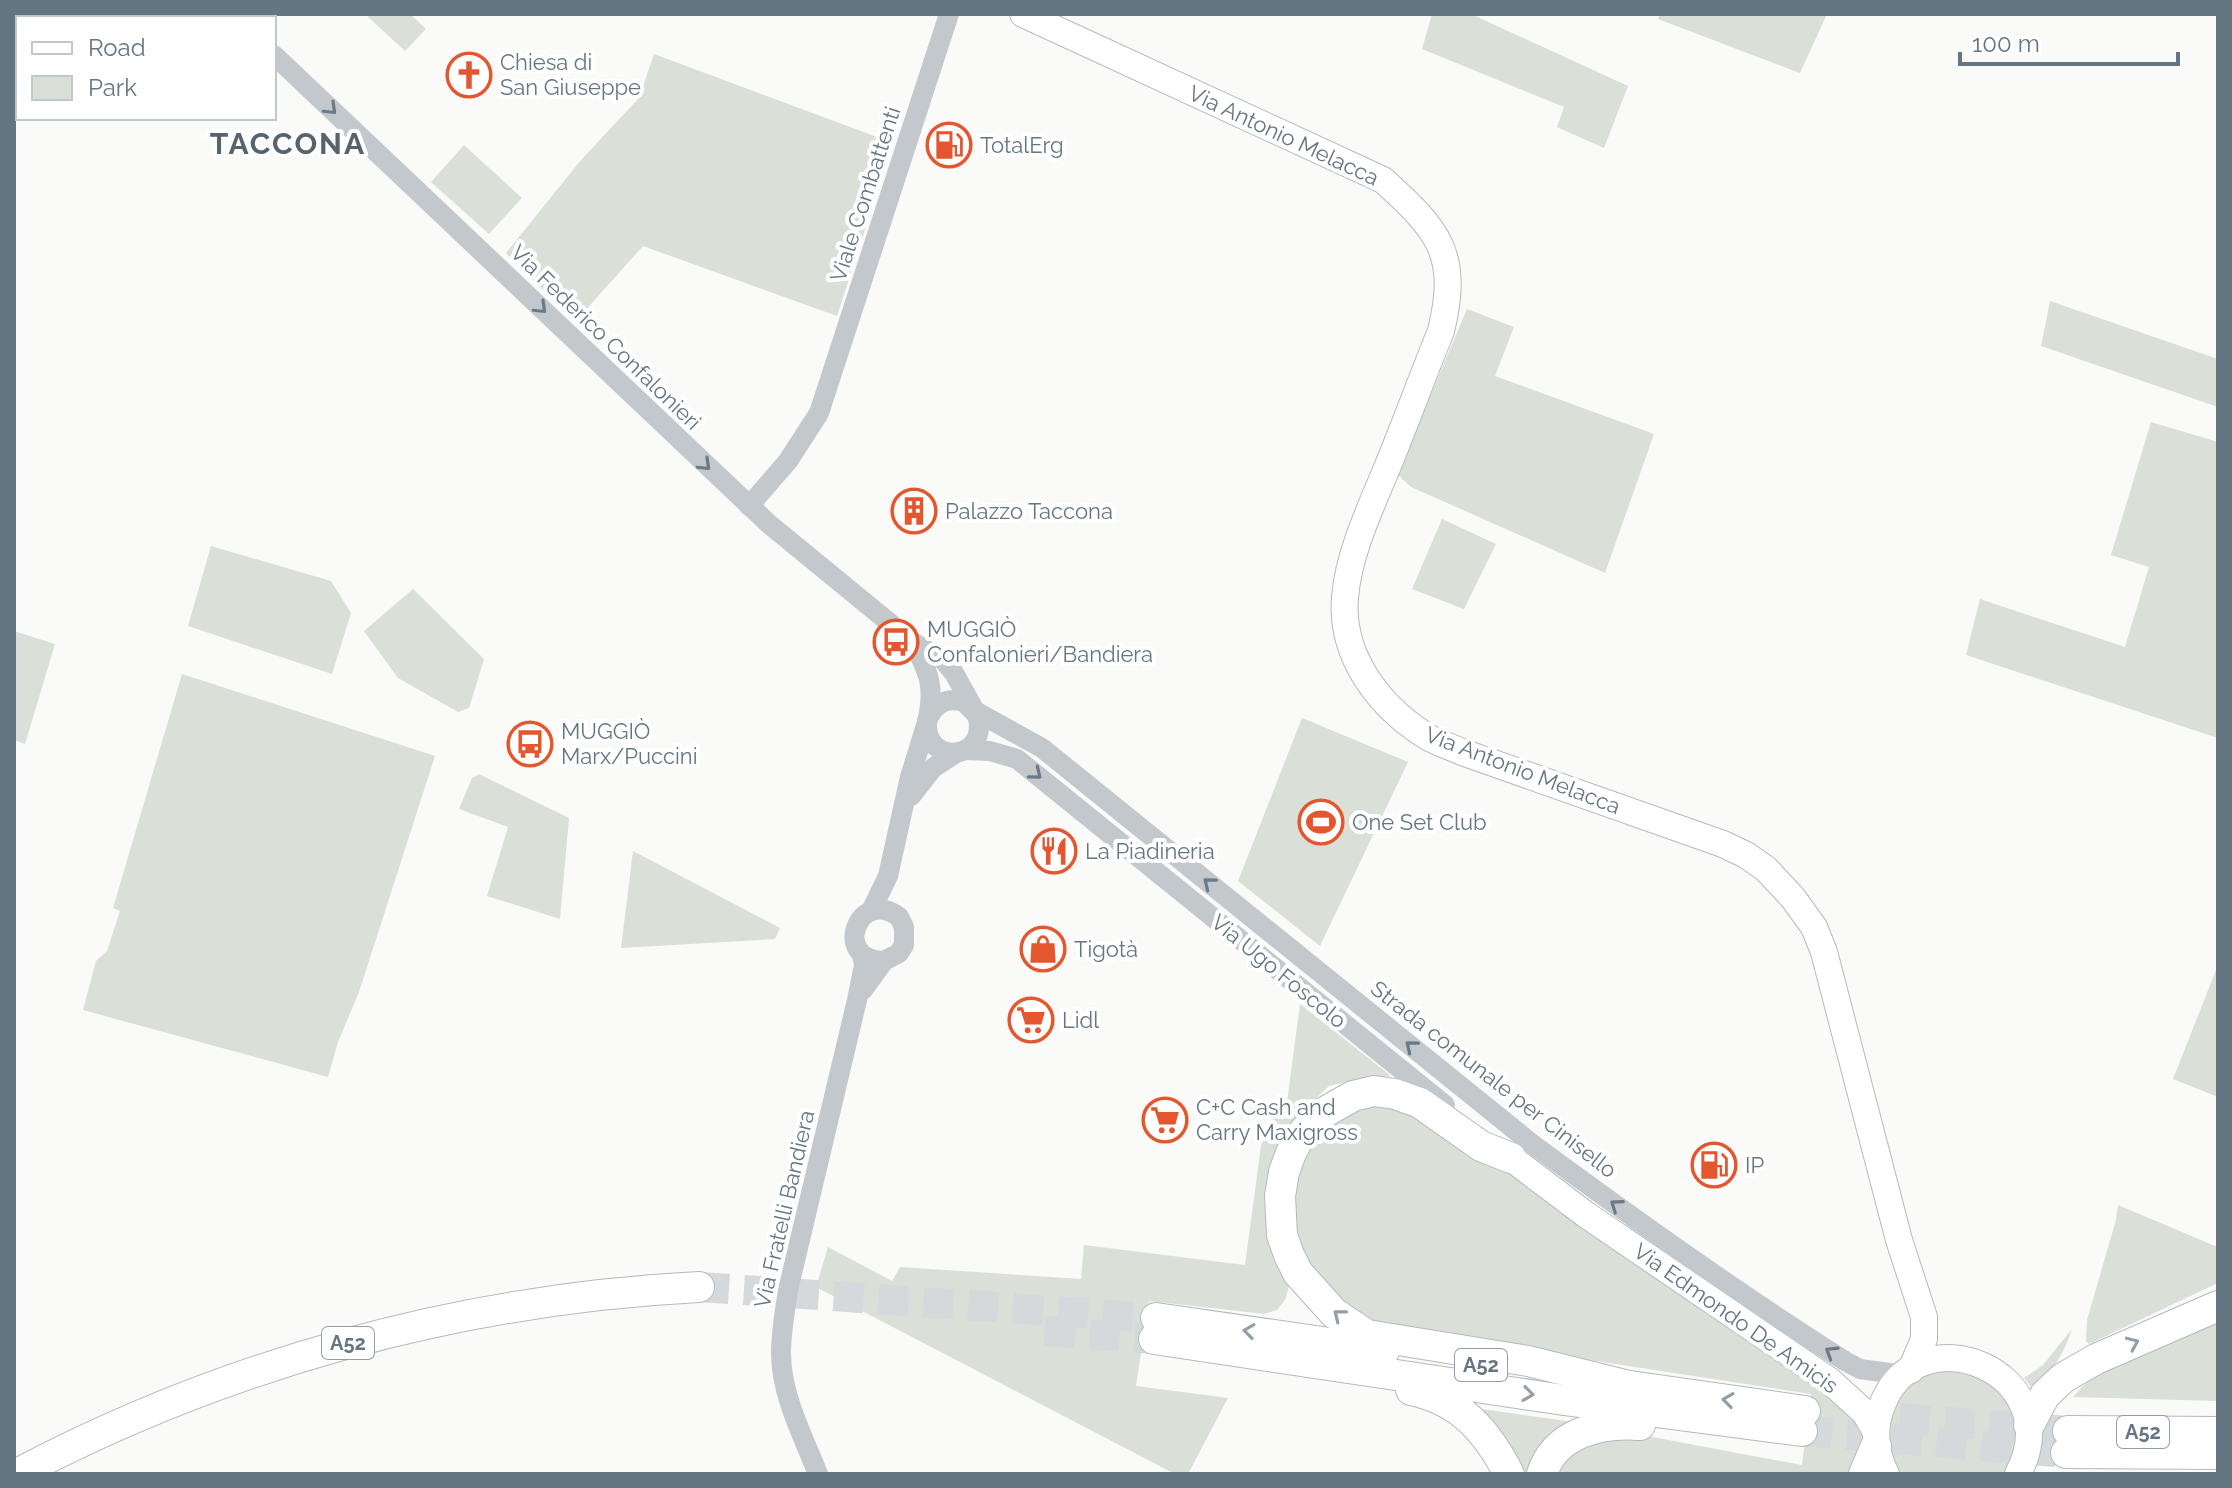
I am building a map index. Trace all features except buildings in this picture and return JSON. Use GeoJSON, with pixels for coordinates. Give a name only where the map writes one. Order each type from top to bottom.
{"type":"FeatureCollection","features":[{"type":"Feature","properties":{"kind":"highway"},"geometry":{"type":"LineString","coordinates":[[1511,1158],[1481,1146],[1420,1103],[1374,1091],[1353,1096],[1318,1116],[1300,1136],[1291,1153],[1280,1196],[1282,1235],[1289,1255],[1298,1273],[1334,1313],[1367,1335],[1528,1361],[1629,1386]]}},
{"type":"Feature","properties":{"kind":"highway","name":"A52"},"geometry":{"type":"LineString","coordinates":[[17,1474],[185,1397],[348,1343],[515,1306],[617,1293],[700,1297],[629,1312],[525,1325],[456,1338],[353,1363],[207,1410],[61,1474]]}},
{"type":"Feature","properties":{"kind":"highway"},"geometry":{"type":"LineString","coordinates":[[2028,1434],[2045,1395],[2063,1378],[2096,1359],[2218,1306]]}},
{"type":"Feature","properties":{"kind":"highway","name":"A52"},"geometry":{"type":"LineString","coordinates":[[1155,1328],[1629,1386],[1804,1421],[1712,1420],[1368,1371],[1155,1328]]}},
{"type":"Feature","properties":{"kind":"highway"},"geometry":{"type":"LineString","coordinates":[[1368,1371],[1377,1382],[1447,1402],[1468,1416],[1494,1445],[1509,1474]]}},
{"type":"Feature","properties":{"kind":"highway"},"geometry":{"type":"LineString","coordinates":[[1542,1474],[1558,1448],[1575,1434],[1595,1427],[1616,1423],[1698,1429],[1712,1420]]}},
{"type":"Feature","properties":{"kind":"highway"},"geometry":{"type":"LineString","coordinates":[[2181,1432],[2197,1425],[2218,1425]]}},
{"type":"Feature","properties":{"kind":"highway","name":"A52"},"geometry":{"type":"LineString","coordinates":[[2218,1432],[2181,1432],[2067,1442],[2218,1454]]}},
{"type":"Feature","properties":{"kind":"highway"},"geometry":{"type":"LineString","coordinates":[[1864,1474],[1879,1451]]}},
{"type":"Feature","properties":{"kind":"main road","name":"Via Antonio Melacca"},"geometry":{"type":"LineString","coordinates":[[1023,14],[1383,180],[1424,218],[1445,255],[1448,270],[1445,311],[1441,331],[1355,548],[1345,597],[1352,647],[1373,690],[1394,713],[1425,736],[1746,855],[1766,869],[1814,927],[1832,976],[1899,1240],[1924,1317],[1924,1339],[1907,1372],[1883,1401],[1879,1451]]}},
{"type":"Feature","properties":{"kind":"main road","name":"Via Ugo Foscolo"},"geometry":{"type":"LineString","coordinates":[[1511,1158],[1585,1214]]}},
{"type":"Feature","properties":{"kind":"main road","name":"Via Edmondo De Amicis"},"geometry":{"type":"LineString","coordinates":[[1585,1214],[1830,1381],[1865,1413],[1879,1451]]}},
{"type":"Feature","properties":{"kind":"main road","name":"Via Antonio Melacca"},"geometry":{"type":"LineString","coordinates":[[1924,1317],[1943,1340],[1969,1359],[1992,1369],[2014,1388],[2022,1401],[2028,1434],[2044,1474]]}},
{"type":"Feature","properties":{"kind":"main road"},"geometry":{"type":"LineString","coordinates":[[1907,1372],[1940,1359],[1969,1359]]}},
{"type":"Feature","properties":{"kind":"main road"},"geometry":{"type":"LineString","coordinates":[[2018,1474],[2028,1434]]}},
{"type":"Feature","properties":{"kind":"street","name":"Viale Combattenti"},"geometry":{"type":"LineString","coordinates":[[749,506],[780,471],[812,426],[827,389],[949,14]]}},
{"type":"Feature","properties":{"kind":"street","name":"Via Federico Confalonieri"},"geometry":{"type":"LineString","coordinates":[[276,57],[749,506],[913,642],[943,660],[975,710]]}},
{"type":"Feature","properties":{"kind":"street","name":"Via Federico Confalonieri"},"geometry":{"type":"LineString","coordinates":[[913,642],[931,682],[927,720]]}},
{"type":"Feature","properties":{"kind":"street"},"geometry":{"type":"LineString","coordinates":[[949,700],[962,701],[975,710],[979,734],[960,752],[946,752],[934,745],[928,735],[927,720],[937,705],[949,700]]}},
{"type":"Feature","properties":{"kind":"street","name":"Strada comunale per Cinisello"},"geometry":{"type":"LineString","coordinates":[[975,710],[1026,737],[1079,778],[1483,1105],[1595,1191],[1734,1289],[1845,1361],[1860,1369],[1907,1372]]}},
{"type":"Feature","properties":{"kind":"street","name":"Via Fratelli Bandiera"},"geometry":{"type":"LineString","coordinates":[[818,1474],[789,1399],[781,1357],[782,1327],[864,965],[862,954],[856,947],[855,929],[861,918],[871,911],[888,876],[910,777],[927,720]]}},
{"type":"Feature","properties":{"kind":"street","name":"Via Ugo Foscolo"},"geometry":{"type":"LineString","coordinates":[[960,752],[990,751],[1017,759],[1511,1158]]}},
{"type":"Feature","properties":{"kind":"street","name":"Via Fratelli Bandiera"},"geometry":{"type":"LineString","coordinates":[[906,802],[933,768],[960,752]]}},
{"type":"Feature","properties":{"kind":"street"},"geometry":{"type":"LineString","coordinates":[[888,876],[902,922]]}},
{"type":"Feature","properties":{"kind":"street"},"geometry":{"type":"LineString","coordinates":[[871,911],[888,911],[902,922]]}},
{"type":"Feature","properties":{"kind":"street","name":"Via Fratelli Bandiera"},"geometry":{"type":"LineString","coordinates":[[857,1000],[884,961],[899,953],[904,945],[902,922]]}},
{"type":"Feature","properties":{"kind":"street"},"geometry":{"type":"LineString","coordinates":[[862,954],[875,961],[884,961]]}},
{"type":"Feature","properties":{"kind":"green space"},"geometry":{"type":"Polygon","coordinates":[[[370,14],[410,14],[426,29],[405,51],[368,17],[370,14]]]}},
{"type":"Feature","properties":{"kind":"green space"},"geometry":{"type":"Polygon","coordinates":[[[1432,14],[1471,14],[1628,86],[1604,148],[1557,127],[1564,107],[1422,49],[1432,14]]]}},
{"type":"Feature","properties":{"kind":"green space"},"geometry":{"type":"Polygon","coordinates":[[[1660,14],[1827,14],[1800,73],[1658,19],[1660,14]]]}},
{"type":"Feature","properties":{"kind":"green space"},"geometry":{"type":"Polygon","coordinates":[[[654,54],[893,143],[837,316],[643,246],[575,322],[506,253],[581,160],[639,98],[654,54]]]}},
{"type":"Feature","properties":{"kind":"green space"},"geometry":{"type":"Polygon","coordinates":[[[464,145],[522,198],[489,234],[431,182],[464,145]]]}},
{"type":"Feature","properties":{"kind":"green space"},"geometry":{"type":"Polygon","coordinates":[[[2050,301],[2218,359],[2218,407],[2041,346],[2050,301]]]}},
{"type":"Feature","properties":{"kind":"green space"},"geometry":{"type":"Polygon","coordinates":[[[1467,309],[1514,327],[1495,376],[1654,434],[1605,573],[1411,487],[1397,474],[1467,309]]]}},
{"type":"Feature","properties":{"kind":"green space"},"geometry":{"type":"Polygon","coordinates":[[[2151,422],[2218,442],[2218,738],[1966,655],[1980,599],[2125,647],[2149,567],[2111,555],[2151,422]]]}},
{"type":"Feature","properties":{"kind":"green space"},"geometry":{"type":"Polygon","coordinates":[[[1442,519],[1496,544],[1464,609],[1412,589],[1442,519]]]}},
{"type":"Feature","properties":{"kind":"green space"},"geometry":{"type":"Polygon","coordinates":[[[211,546],[331,581],[351,613],[332,674],[188,626],[211,546]]]}},
{"type":"Feature","properties":{"kind":"green space"},"geometry":{"type":"Polygon","coordinates":[[[413,589],[484,659],[469,708],[458,712],[398,678],[364,631],[413,589]]]}},
{"type":"Feature","properties":{"kind":"green space"},"geometry":{"type":"Polygon","coordinates":[[[14,631],[55,644],[25,744],[14,740],[14,631]]]}},
{"type":"Feature","properties":{"kind":"green space"},"geometry":{"type":"Polygon","coordinates":[[[182,674],[435,756],[359,992],[338,1042],[328,1077],[83,1010],[96,961],[107,951],[120,911],[113,908],[182,674]]]}},
{"type":"Feature","properties":{"kind":"green space","name":"One Set Club"},"geometry":{"type":"Polygon","coordinates":[[[1302,718],[1408,762],[1320,946],[1238,881],[1302,718]]]}},
{"type":"Feature","properties":{"kind":"green space"},"geometry":{"type":"Polygon","coordinates":[[[479,774],[569,818],[560,919],[487,896],[508,827],[459,809],[472,778],[479,774]]]}},
{"type":"Feature","properties":{"kind":"green space"},"geometry":{"type":"Polygon","coordinates":[[[633,851],[780,928],[775,939],[621,948],[633,851]]]}},
{"type":"Feature","properties":{"kind":"green space"},"geometry":{"type":"Polygon","coordinates":[[[2218,971],[2218,1097],[2173,1079],[2218,971]]]}},
{"type":"Feature","properties":{"kind":"green space"},"geometry":{"type":"Polygon","coordinates":[[[1300,1004],[1391,1076],[1329,1086],[1297,1116],[1280,1151],[1281,1266],[1289,1286],[1285,1300],[1277,1310],[1264,1314],[1149,1301],[1136,1386],[1228,1398],[1188,1474],[1175,1474],[816,1287],[828,1247],[892,1281],[900,1267],[1081,1279],[1084,1245],[1245,1265],[1263,1131],[1287,1102],[1300,1004]]]}},
{"type":"Feature","properties":{"kind":"green space"},"geometry":{"type":"Polygon","coordinates":[[[1382,1100],[1437,1123],[1848,1409],[1861,1440],[1858,1474],[1558,1474],[1561,1467],[1583,1446],[1610,1434],[1647,1436],[1802,1465],[1811,1394],[1373,1327],[1313,1279],[1295,1240],[1291,1205],[1299,1162],[1316,1131],[1334,1117],[1382,1100]]]}},
{"type":"Feature","properties":{"kind":"green space"},"geometry":{"type":"Polygon","coordinates":[[[2118,1205],[2218,1245],[2218,1283],[2089,1344],[2086,1341],[2087,1320],[2118,1205]]]}},
{"type":"Feature","properties":{"kind":"green space"},"geometry":{"type":"Polygon","coordinates":[[[2218,1317],[2218,1401],[2073,1397],[2096,1372],[2218,1317]]]}},
{"type":"Feature","properties":{"kind":"green space"},"geometry":{"type":"Polygon","coordinates":[[[2072,1329],[2057,1362],[2034,1391],[2024,1378],[2043,1365],[2072,1329]]]}},
{"type":"Feature","properties":{"kind":"green space"},"geometry":{"type":"Polygon","coordinates":[[[1942,1366],[1996,1380],[2022,1426],[2010,1474],[1895,1474],[1883,1430],[1908,1381],[1942,1366]]]}},
{"type":"Feature","properties":{"kind":"green space"},"geometry":{"type":"Polygon","coordinates":[[[1482,1409],[1574,1422],[1533,1474],[1518,1474],[1477,1414],[1482,1409]]]}},
{"type":"Feature","properties":{"kind":"tunnel"},"geometry":{"type":"LineString","coordinates":[[699,1287],[1156,1318]]}},
{"type":"Feature","properties":{"kind":"tunnel"},"geometry":{"type":"LineString","coordinates":[[1045,1331],[1154,1339]]}},
{"type":"Feature","properties":{"kind":"tunnel"},"geometry":{"type":"LineString","coordinates":[[1855,1415],[2068,1431]]}},
{"type":"Feature","properties":{"kind":"tunnel"},"geometry":{"type":"LineString","coordinates":[[1802,1431],[2066,1453]]}},
{"type":"Feature","properties":{"kind":"place","name":"Chiesa di San Giuseppe"},"geometry":{"type":"Point","coordinates":[469,75]}},
{"type":"Feature","properties":{"kind":"place","name":"TotalErg"},"geometry":{"type":"Point","coordinates":[949,145]}},
{"type":"Feature","properties":{"kind":"place","name":"Palazzo Taccona"},"geometry":{"type":"Point","coordinates":[914,511]}},
{"type":"Feature","properties":{"kind":"place","name":"MUGGIÒ Confalonieri/Bandiera"},"geometry":{"type":"Point","coordinates":[896,642]}},
{"type":"Feature","properties":{"kind":"place","name":"MUGGIÒ Marx/Puccini"},"geometry":{"type":"Point","coordinates":[530,744]}},
{"type":"Feature","properties":{"kind":"place","name":"One Set Club"},"geometry":{"type":"Point","coordinates":[1321,822]}},
{"type":"Feature","properties":{"kind":"place","name":"La Piadineria"},"geometry":{"type":"Point","coordinates":[1054,851]}},
{"type":"Feature","properties":{"kind":"place","name":"Tigotà"},"geometry":{"type":"Point","coordinates":[1043,949]}},
{"type":"Feature","properties":{"kind":"place","name":"Lidl"},"geometry":{"type":"Point","coordinates":[1031,1020]}},
{"type":"Feature","properties":{"kind":"place","name":"C+C Cash and Carry Maxigross"},"geometry":{"type":"Point","coordinates":[1165,1120]}},
{"type":"Feature","properties":{"kind":"place","name":"IP"},"geometry":{"type":"Point","coordinates":[1714,1165]}},
{"type":"Feature","properties":{"kind":"district","name":"TACCONA"},"geometry":{"type":"Point","coordinates":[288,144]}}]}
